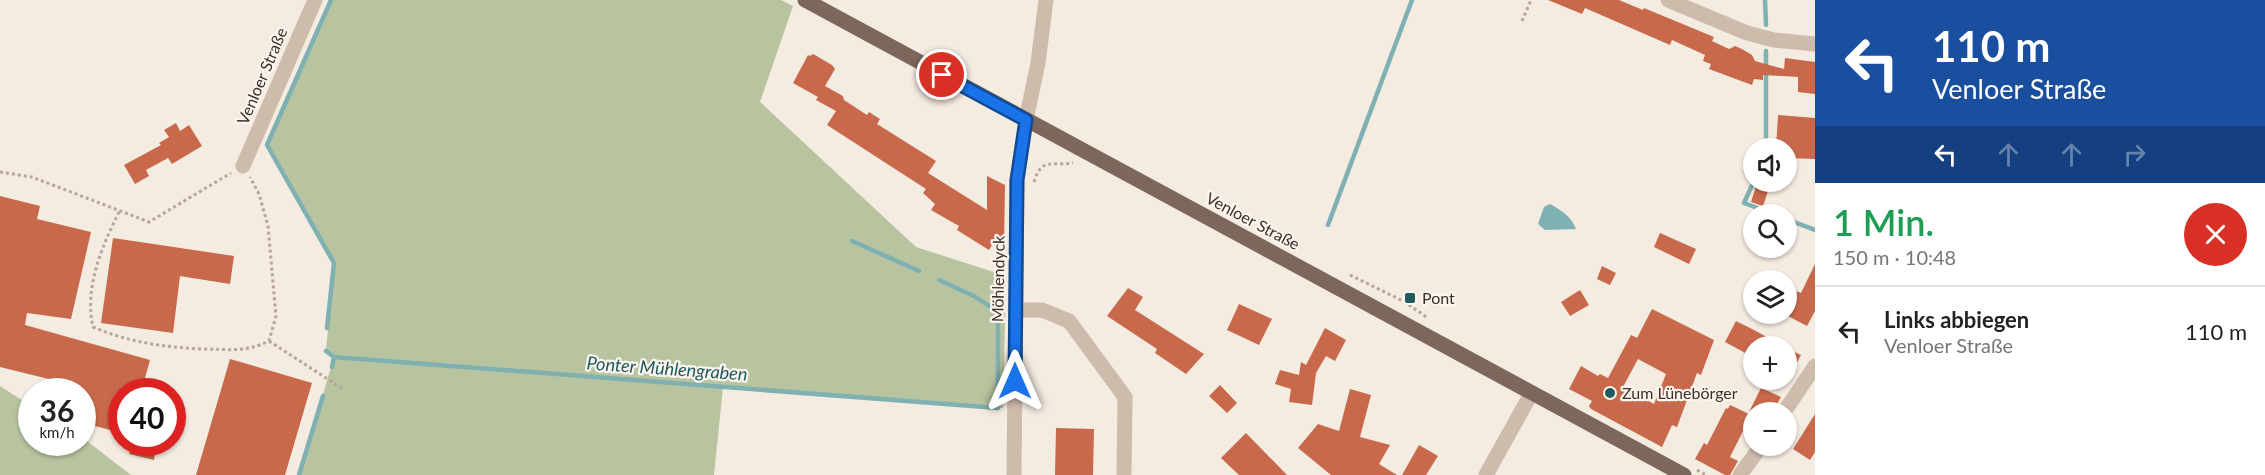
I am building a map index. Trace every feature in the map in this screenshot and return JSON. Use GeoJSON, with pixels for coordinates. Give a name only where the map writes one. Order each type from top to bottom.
{"type":"FeatureCollection","features":[{"type":"Feature","properties":{"kind":"main road","name":"Venloer Straße"},"geometry":{"type":"LineString","coordinates":[[805,0],[1684,475]]}},
{"type":"Feature","properties":{"kind":"street","name":"Venloer Straße"},"geometry":{"type":"LineString","coordinates":[[243,166],[315,0]]}},
{"type":"Feature","properties":{"kind":"street","name":"Möhlendyck"},"geometry":{"type":"LineString","coordinates":[[1014,475],[1017,180],[1038,63],[1046,0]]}},
{"type":"Feature","properties":{"kind":"street"},"geometry":{"type":"LineString","coordinates":[[1668,0],[1747,33],[1774,40],[1815,44]]}},
{"type":"Feature","properties":{"kind":"street"},"geometry":{"type":"LineString","coordinates":[[1015,310],[1042,310],[1069,321],[1125,397],[1124,475]]}},
{"type":"Feature","properties":{"kind":"street"},"geometry":{"type":"LineString","coordinates":[[1791,402],[1815,366]]}},
{"type":"Feature","properties":{"kind":"street"},"geometry":{"type":"LineString","coordinates":[[1486,475],[1531,394]]}},
{"type":"Feature","properties":{"kind":"street"},"geometry":{"type":"LineString","coordinates":[[1740,475],[1754,456]]}},
{"type":"Feature","properties":{"kind":"path"},"geometry":{"type":"LineString","coordinates":[[1522,21],[1531,0]]}},
{"type":"Feature","properties":{"kind":"path"},"geometry":{"type":"LineString","coordinates":[[1033,184],[1041,167],[1050,162],[1070,164],[1078,162],[1084,150]]}},
{"type":"Feature","properties":{"kind":"path"},"geometry":{"type":"LineString","coordinates":[[0,172],[32,177],[149,222],[243,166],[259,194],[267,226],[276,316],[269,341],[254,348],[225,351],[175,348],[139,343],[93,327],[90,315],[93,286],[104,241],[119,212]]}},
{"type":"Feature","properties":{"kind":"path"},"geometry":{"type":"LineString","coordinates":[[269,341],[343,389]]}},
{"type":"Feature","properties":{"kind":"green space"},"geometry":{"type":"Polygon","coordinates":[[[331,0],[781,0],[793,6],[760,102],[916,247],[1006,276],[1003,408],[723,387],[714,475],[299,475],[334,357],[326,351],[334,263],[267,145],[331,0]]]}},
{"type":"Feature","properties":{"kind":"green space"},"geometry":{"type":"Polygon","coordinates":[[[0,386],[18,398],[18,456],[96,456],[96,448],[131,475],[0,475],[0,386]]]}},
{"type":"Feature","properties":{"kind":"water"},"geometry":{"type":"Polygon","coordinates":[[[1550,204],[1569,217],[1576,229],[1545,230],[1538,224],[1544,207],[1550,204]]]}},
{"type":"Feature","properties":{"kind":"building"},"geometry":{"type":"Polygon","coordinates":[[[1548,0],[1619,0],[1714,37],[1712,41],[1729,49],[1735,46],[1742,49],[1752,55],[1755,61],[1784,69],[1785,58],[1815,62],[1815,94],[1798,92],[1798,77],[1763,75],[1763,80],[1754,79],[1752,85],[1709,69],[1711,64],[1703,61],[1705,55],[1672,40],[1670,45],[1585,8],[1582,14],[1548,0]]]}},
{"type":"Feature","properties":{"kind":"building"},"geometry":{"type":"Polygon","coordinates":[[[813,54],[835,69],[825,86],[843,96],[844,100],[867,115],[869,112],[880,119],[877,124],[936,161],[928,173],[987,210],[987,176],[1005,185],[1004,246],[995,240],[989,250],[957,230],[959,226],[931,210],[935,204],[923,193],[926,189],[827,125],[836,111],[816,100],[818,97],[793,83],[808,55],[813,54]]]}},
{"type":"Feature","properties":{"kind":"building"},"geometry":{"type":"Polygon","coordinates":[[[1778,115],[1815,118],[1815,159],[1797,158],[1797,138],[1777,138],[1778,115]]]}},
{"type":"Feature","properties":{"kind":"building"},"geometry":{"type":"Polygon","coordinates":[[[176,123],[180,131],[189,125],[202,146],[172,164],[168,158],[146,170],[149,176],[135,184],[124,165],[161,145],[159,143],[169,137],[164,130],[176,123]]]}},
{"type":"Feature","properties":{"kind":"building"},"geometry":{"type":"Polygon","coordinates":[[[1754,192],[1768,192],[1764,204],[1751,202],[1754,192]]]}},
{"type":"Feature","properties":{"kind":"building"},"geometry":{"type":"Polygon","coordinates":[[[0,196],[40,206],[37,219],[91,232],[71,319],[27,313],[25,325],[150,360],[145,378],[108,378],[108,429],[96,426],[96,378],[45,378],[0,367],[0,196]]]}},
{"type":"Feature","properties":{"kind":"building"},"geometry":{"type":"Polygon","coordinates":[[[1660,233],[1696,249],[1689,264],[1654,247],[1660,233]]]}},
{"type":"Feature","properties":{"kind":"building"},"geometry":{"type":"Polygon","coordinates":[[[113,238],[234,256],[230,284],[180,276],[173,333],[101,323],[113,238]]]}},
{"type":"Feature","properties":{"kind":"building"},"geometry":{"type":"Polygon","coordinates":[[[1815,264],[1815,311],[1807,326],[1797,321],[1797,291],[1801,293],[1815,264]]]}},
{"type":"Feature","properties":{"kind":"building"},"geometry":{"type":"Polygon","coordinates":[[[1602,266],[1616,273],[1610,285],[1597,279],[1602,266]]]}},
{"type":"Feature","properties":{"kind":"building"},"geometry":{"type":"Polygon","coordinates":[[[1128,288],[1143,297],[1135,310],[1204,354],[1186,374],[1155,353],[1157,349],[1107,316],[1128,288]]]}},
{"type":"Feature","properties":{"kind":"building"},"geometry":{"type":"Polygon","coordinates":[[[1580,290],[1589,305],[1570,316],[1561,302],[1580,290]]]}},
{"type":"Feature","properties":{"kind":"building"},"geometry":{"type":"Polygon","coordinates":[[[1239,304],[1272,319],[1259,345],[1227,330],[1239,304]]]}},
{"type":"Feature","properties":{"kind":"building"},"geometry":{"type":"Polygon","coordinates":[[[1652,309],[1714,340],[1701,375],[1697,373],[1677,427],[1672,425],[1662,447],[1591,409],[1589,406],[1592,401],[1569,389],[1581,366],[1598,376],[1600,374],[1608,378],[1631,335],[1637,338],[1652,309]],[[1638,359],[1623,387],[1654,404],[1666,374],[1638,359]]]}},
{"type":"Feature","properties":{"kind":"building"},"geometry":{"type":"Polygon","coordinates":[[[1736,321],[1765,336],[1743,336],[1743,352],[1725,342],[1736,321]]]}},
{"type":"Feature","properties":{"kind":"building"},"geometry":{"type":"Polygon","coordinates":[[[1325,328],[1346,340],[1335,361],[1326,356],[1316,373],[1312,405],[1289,402],[1291,389],[1275,384],[1280,370],[1299,375],[1301,362],[1306,365],[1325,328]]]}},
{"type":"Feature","properties":{"kind":"building"},"geometry":{"type":"Polygon","coordinates":[[[230,359],[312,383],[285,475],[196,475],[230,359]]]}},
{"type":"Feature","properties":{"kind":"building"},"geometry":{"type":"Polygon","coordinates":[[[1220,385],[1237,403],[1227,413],[1209,396],[1220,385]]]}},
{"type":"Feature","properties":{"kind":"building"},"geometry":{"type":"Polygon","coordinates":[[[1350,389],[1371,395],[1360,437],[1390,445],[1379,464],[1397,475],[1331,475],[1298,448],[1318,424],[1339,431],[1350,389]]]}},
{"type":"Feature","properties":{"kind":"building"},"geometry":{"type":"Polygon","coordinates":[[[1760,390],[1781,397],[1778,402],[1754,402],[1760,390]]]}},
{"type":"Feature","properties":{"kind":"building"},"geometry":{"type":"Polygon","coordinates":[[[1730,405],[1743,411],[1743,431],[1730,457],[1738,461],[1730,475],[1725,475],[1695,459],[1704,443],[1707,445],[1726,408],[1728,409],[1730,405]]]}},
{"type":"Feature","properties":{"kind":"building"},"geometry":{"type":"Polygon","coordinates":[[[1815,414],[1815,452],[1810,460],[1797,452],[1797,443],[1815,414]]]}},
{"type":"Feature","properties":{"kind":"building"},"geometry":{"type":"Polygon","coordinates":[[[1056,428],[1094,429],[1093,475],[1055,475],[1056,428]]]}},
{"type":"Feature","properties":{"kind":"building"},"geometry":{"type":"Polygon","coordinates":[[[1246,433],[1287,475],[1239,475],[1221,458],[1246,433]]]}},
{"type":"Feature","properties":{"kind":"building"},"geometry":{"type":"Polygon","coordinates":[[[1419,445],[1438,456],[1426,475],[1402,475],[1419,445]]]}},
{"type":"Feature","properties":{"kind":"building"},"geometry":{"type":"Polygon","coordinates":[[[137,456],[155,456],[154,460],[137,456]]]}},
{"type":"Feature","properties":{"kind":"waterway"},"geometry":{"type":"LineString","coordinates":[[327,328],[334,263],[267,145],[331,0]]}},
{"type":"Feature","properties":{"kind":"waterway"},"geometry":{"type":"LineString","coordinates":[[1328,225],[1412,0]]}},
{"type":"Feature","properties":{"kind":"waterway"},"geometry":{"type":"LineString","coordinates":[[1765,0],[1766,25]]}},
{"type":"Feature","properties":{"kind":"waterway"},"geometry":{"type":"LineString","coordinates":[[1766,51],[1766,138]]}},
{"type":"Feature","properties":{"kind":"waterway"},"geometry":{"type":"LineString","coordinates":[[1747,204],[1744,203],[1749,192]]}},
{"type":"Feature","properties":{"kind":"waterway"},"geometry":{"type":"LineString","coordinates":[[1797,223],[1815,230]]}},
{"type":"Feature","properties":{"kind":"waterway"},"geometry":{"type":"LineString","coordinates":[[852,241],[919,271]]}},
{"type":"Feature","properties":{"kind":"waterway","name":"Ponter Mühlengraben"},"geometry":{"type":"LineString","coordinates":[[334,357],[998,408],[998,312],[974,296],[939,280]]}},
{"type":"Feature","properties":{"kind":"waterway","name":"Ponter Mühlengraben"},"geometry":{"type":"LineString","coordinates":[[326,351],[334,357],[332,367]]}},
{"type":"Feature","properties":{"kind":"waterway"},"geometry":{"type":"LineString","coordinates":[[299,475],[323,396]]}},
{"type":"Feature","properties":{"kind":"place","name":"Pont"},"geometry":{"type":"Point","coordinates":[1410,298]}},
{"type":"Feature","properties":{"kind":"place","name":"Zum Lünebörger"},"geometry":{"type":"Point","coordinates":[1610,393]}},
{"type":"Feature","properties":{"kind":"route"},"geometry":{"type":"LineString","coordinates":[[942,75],[1026,120],[1017,180],[1015,381]]}}]}
